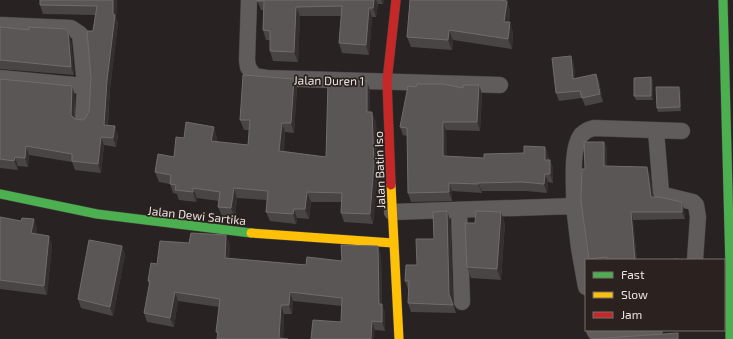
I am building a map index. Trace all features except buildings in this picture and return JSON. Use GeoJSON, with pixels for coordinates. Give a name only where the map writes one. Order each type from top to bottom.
{"type":"FeatureCollection","features":[{"type":"Feature","properties":{"kind":"street","name":"Jalan Duren 1"},"geometry":{"type":"LineString","coordinates":[[249,0],[247,60],[248,67],[254,76],[267,78],[387,81]]}},
{"type":"Feature","properties":{"kind":"street","name":"Jalan Batin Iso"},"geometry":{"type":"LineString","coordinates":[[396,0],[387,81],[393,243],[399,339]]}},
{"type":"Feature","properties":{"kind":"street"},"geometry":{"type":"LineString","coordinates":[[723,0],[730,268],[730,339]]}},
{"type":"Feature","properties":{"kind":"street"},"geometry":{"type":"LineString","coordinates":[[0,25],[71,28],[76,31],[81,39],[85,86],[83,120]]}},
{"type":"Feature","properties":{"kind":"street"},"geometry":{"type":"LineString","coordinates":[[0,78],[85,86]]}},
{"type":"Feature","properties":{"kind":"street"},"geometry":{"type":"LineString","coordinates":[[387,81],[500,85]]}},
{"type":"Feature","properties":{"kind":"street"},"geometry":{"type":"LineString","coordinates":[[585,281],[574,206],[575,154],[581,135],[587,130],[594,128],[682,131]]}},
{"type":"Feature","properties":{"kind":"street"},"geometry":{"type":"LineString","coordinates":[[656,131],[659,185],[661,192],[664,195],[693,202],[696,205],[698,217],[695,259]]}},
{"type":"Feature","properties":{"kind":"street","name":"Jalan Dewi Sartika"},"geometry":{"type":"LineString","coordinates":[[0,194],[39,204],[147,222],[246,233],[393,243]]}},
{"type":"Feature","properties":{"kind":"street"},"geometry":{"type":"LineString","coordinates":[[392,212],[574,206]]}},
{"type":"Feature","properties":{"kind":"street"},"geometry":{"type":"LineString","coordinates":[[459,210],[462,302]]}},
{"type":"Feature","properties":{"kind":"street"},"geometry":{"type":"LineString","coordinates":[[594,331],[596,334],[602,336],[646,331]]}},
{"type":"Feature","properties":{"kind":"traffic: fast"},"geometry":{"type":"LineString","coordinates":[[723,0],[730,268],[730,339]]}},
{"type":"Feature","properties":{"kind":"traffic: fast"},"geometry":{"type":"LineString","coordinates":[[0,194],[97,214],[251,233]]}},
{"type":"Feature","properties":{"kind":"traffic: slow"},"geometry":{"type":"LineString","coordinates":[[391,185],[399,339]]}},
{"type":"Feature","properties":{"kind":"traffic: slow"},"geometry":{"type":"LineString","coordinates":[[251,233],[393,243]]}},
{"type":"Feature","properties":{"kind":"traffic: jam"},"geometry":{"type":"LineString","coordinates":[[391,185],[387,81],[396,0]]}}]}
